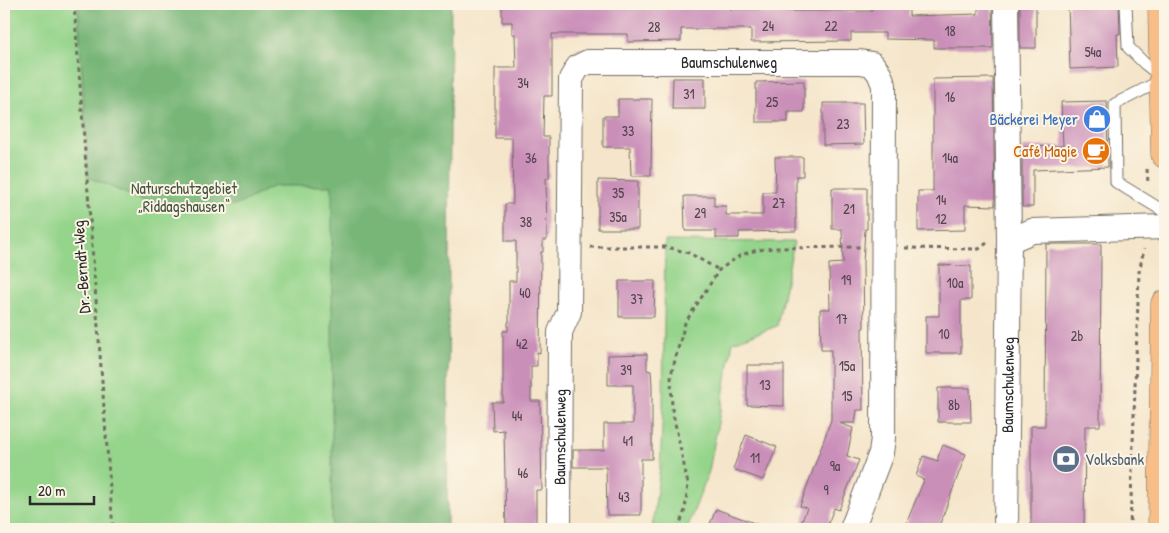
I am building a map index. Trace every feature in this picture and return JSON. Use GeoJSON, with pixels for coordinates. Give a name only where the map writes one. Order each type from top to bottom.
{"type":"FeatureCollection","features":[{"type":"Feature","properties":{"kind":"main road"},"geometry":{"type":"LineString","coordinates":[[1156,159],[1164,79],[1162,4]]}},
{"type":"Feature","properties":{"kind":"main road"},"geometry":{"type":"LineString","coordinates":[[1162,529],[1165,304]]}},
{"type":"Feature","properties":{"kind":"street","name":"Baumschulenweg"},"geometry":{"type":"LineString","coordinates":[[1006,4],[1009,241],[1006,529]]}},
{"type":"Feature","properties":{"kind":"street","name":"Baumschulenweg"},"geometry":{"type":"LineString","coordinates":[[559,529],[560,332],[569,312],[571,247],[571,79],[578,67],[588,62],[738,61],[860,62],[872,64],[879,73],[884,85],[883,438],[881,453],[852,529]]}},
{"type":"Feature","properties":{"kind":"street"},"geometry":{"type":"LineString","coordinates":[[1009,241],[1032,230],[1156,228]]}},
{"type":"Feature","properties":{"kind":"lane"},"geometry":{"type":"LineString","coordinates":[[1126,4],[1128,47],[1164,79],[1115,104],[1116,182],[1165,212]]}},
{"type":"Feature","properties":{"kind":"path","name":"Dr.-Berndt-Weg"},"geometry":{"type":"LineString","coordinates":[[74,4],[113,529]]}},
{"type":"Feature","properties":{"kind":"path"},"geometry":{"type":"LineString","coordinates":[[1148,202],[1156,159]]}},
{"type":"Feature","properties":{"kind":"path"},"geometry":{"type":"LineString","coordinates":[[1130,529],[1139,272],[1156,228]]}},
{"type":"Feature","properties":{"kind":"path"},"geometry":{"type":"LineString","coordinates":[[678,529],[685,510],[688,484],[672,409],[670,375],[685,323],[719,270],[741,255],[773,248],[979,249],[988,242],[1009,241]]}},
{"type":"Feature","properties":{"kind":"path"},"geometry":{"type":"LineString","coordinates":[[571,247],[666,247],[690,253],[719,270]]}},
{"type":"Feature","properties":{"kind":"green space","name":"Naturschutzgebiet „Riddagshausen“"},"geometry":{"type":"Polygon","coordinates":[[[4,4],[367,4],[359,529],[4,529],[4,4]]]}},
{"type":"Feature","properties":{"kind":"green space"},"geometry":{"type":"Polygon","coordinates":[[[78,4],[451,4],[447,529],[332,529],[332,186],[274,186],[237,205],[150,204],[88,177],[78,4]]]}},
{"type":"Feature","properties":{"kind":"green space"},"geometry":{"type":"Polygon","coordinates":[[[665,241],[794,242],[777,326],[733,342],[709,471],[687,529],[652,529],[660,468],[663,406],[665,241]]]}},
{"type":"Feature","properties":{"kind":"building"},"geometry":{"type":"Polygon","coordinates":[[[502,4],[729,4],[729,9],[785,9],[785,11],[872,11],[872,5],[909,5],[909,16],[978,14],[978,4],[992,4],[993,48],[934,48],[934,40],[885,39],[885,33],[851,33],[851,41],[751,42],[751,29],[681,29],[681,41],[628,42],[628,34],[552,34],[552,96],[544,96],[543,137],[549,137],[549,178],[546,178],[547,240],[543,240],[543,252],[541,252],[540,353],[537,352],[537,366],[531,366],[531,401],[540,401],[542,490],[536,490],[536,529],[506,529],[504,430],[493,431],[492,402],[503,402],[503,331],[508,331],[509,281],[516,281],[516,241],[505,241],[505,204],[513,204],[512,138],[495,138],[495,68],[516,68],[515,34],[512,34],[512,22],[502,22],[502,4]]]}},
{"type":"Feature","properties":{"kind":"building"},"geometry":{"type":"Polygon","coordinates":[[[1020,4],[1036,4],[1036,48],[1020,48],[1020,4]]]}},
{"type":"Feature","properties":{"kind":"building"},"geometry":{"type":"Polygon","coordinates":[[[1068,4],[1119,4],[1120,34],[1117,34],[1118,67],[1070,69],[1068,4]]]}},
{"type":"Feature","properties":{"kind":"building"},"geometry":{"type":"Polygon","coordinates":[[[673,78],[705,78],[705,109],[672,109],[673,78]]]}},
{"type":"Feature","properties":{"kind":"building"},"geometry":{"type":"Polygon","coordinates":[[[993,78],[995,206],[965,205],[965,230],[918,231],[918,191],[933,191],[933,79],[993,78]]]}},
{"type":"Feature","properties":{"kind":"building"},"geometry":{"type":"Polygon","coordinates":[[[804,81],[804,112],[788,112],[788,122],[756,122],[756,82],[804,81]]]}},
{"type":"Feature","properties":{"kind":"building"},"geometry":{"type":"Polygon","coordinates":[[[618,99],[652,99],[651,176],[631,176],[630,147],[603,147],[603,116],[618,116],[618,99]]]}},
{"type":"Feature","properties":{"kind":"building"},"geometry":{"type":"Polygon","coordinates":[[[1107,101],[1108,167],[1033,170],[1033,207],[1022,207],[1022,147],[1063,146],[1061,102],[1107,101]]]}},
{"type":"Feature","properties":{"kind":"building"},"geometry":{"type":"Polygon","coordinates":[[[823,103],[863,103],[864,144],[823,145],[823,103]]]}},
{"type":"Feature","properties":{"kind":"building"},"geometry":{"type":"Polygon","coordinates":[[[775,157],[803,157],[803,176],[796,176],[796,231],[739,232],[739,238],[716,238],[716,231],[685,231],[684,196],[714,196],[714,206],[726,206],[726,215],[763,215],[763,192],[776,192],[775,157]]]}},
{"type":"Feature","properties":{"kind":"building"},"geometry":{"type":"Polygon","coordinates":[[[598,180],[638,181],[638,229],[598,229],[598,180]]]}},
{"type":"Feature","properties":{"kind":"building"},"geometry":{"type":"Polygon","coordinates":[[[832,188],[867,188],[867,229],[865,229],[863,263],[863,410],[857,410],[855,423],[839,423],[853,428],[847,456],[859,460],[839,510],[834,508],[826,529],[799,529],[807,508],[800,506],[831,420],[831,350],[821,350],[820,309],[830,309],[829,264],[843,263],[842,229],[832,229],[832,188]]]}},
{"type":"Feature","properties":{"kind":"building"},"geometry":{"type":"Polygon","coordinates":[[[1046,244],[1101,244],[1100,426],[1085,426],[1084,529],[1031,529],[1031,426],[1045,426],[1046,244]]]}},
{"type":"Feature","properties":{"kind":"building"},"geometry":{"type":"Polygon","coordinates":[[[939,265],[971,266],[971,300],[961,300],[961,353],[926,353],[926,316],[939,316],[939,265]]]}},
{"type":"Feature","properties":{"kind":"building"},"geometry":{"type":"Polygon","coordinates":[[[619,281],[655,281],[654,317],[619,317],[619,281]]]}},
{"type":"Feature","properties":{"kind":"building"},"geometry":{"type":"Polygon","coordinates":[[[647,354],[647,370],[651,371],[652,385],[652,459],[641,459],[641,515],[607,515],[606,467],[573,467],[573,450],[604,450],[604,424],[633,424],[633,385],[608,385],[608,355],[647,354]]]}},
{"type":"Feature","properties":{"kind":"building"},"geometry":{"type":"Polygon","coordinates":[[[747,365],[784,365],[784,406],[747,405],[747,365]]]}},
{"type":"Feature","properties":{"kind":"building"},"geometry":{"type":"Polygon","coordinates":[[[938,388],[970,388],[971,422],[938,422],[938,388]]]}},
{"type":"Feature","properties":{"kind":"building"},"geometry":{"type":"Polygon","coordinates":[[[746,435],[777,447],[763,480],[733,469],[746,435]]]}},
{"type":"Feature","properties":{"kind":"building"},"geometry":{"type":"Polygon","coordinates":[[[943,445],[966,454],[938,529],[904,529],[924,480],[916,476],[923,456],[938,461],[943,445]]]}},
{"type":"Feature","properties":{"kind":"building"},"geometry":{"type":"Polygon","coordinates":[[[716,509],[765,527],[765,529],[708,529],[716,509]]]}},
{"type":"Feature","properties":{"kind":"place","name":"Bäckerei Meyer"},"geometry":{"type":"Point","coordinates":[1097,119]}},
{"type":"Feature","properties":{"kind":"place","name":"Café Magie"},"geometry":{"type":"Point","coordinates":[1096,151]}},
{"type":"Feature","properties":{"kind":"place","name":"Volksbank"},"geometry":{"type":"Point","coordinates":[1066,459]}}]}
